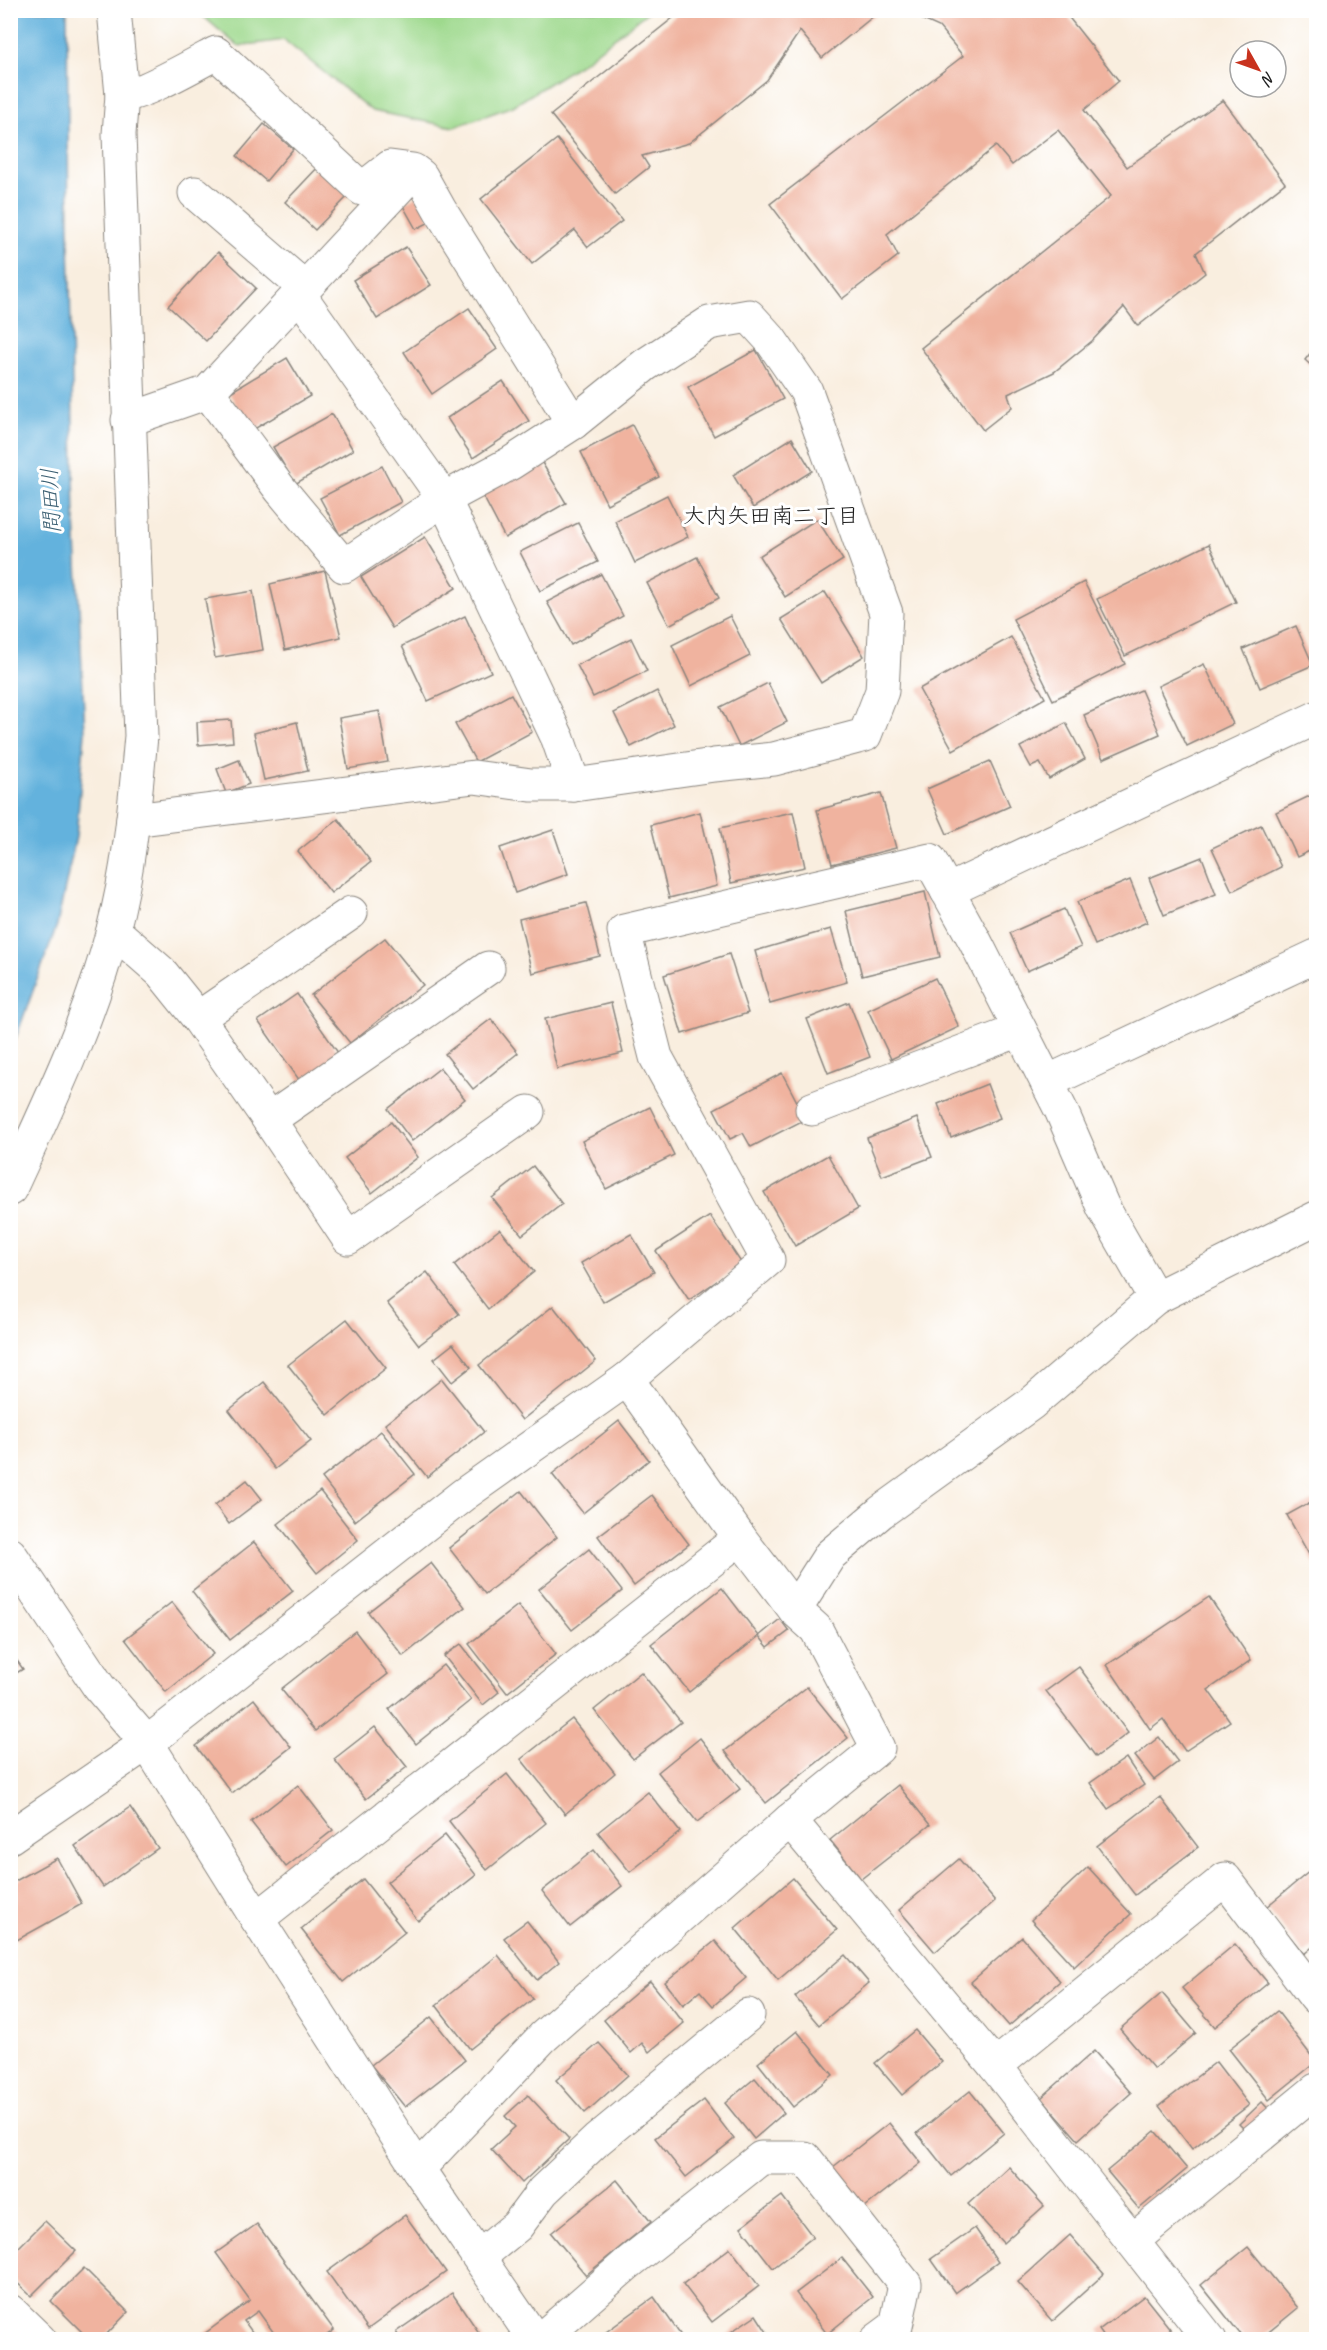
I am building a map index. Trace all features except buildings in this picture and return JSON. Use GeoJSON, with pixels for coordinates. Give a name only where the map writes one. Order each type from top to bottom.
{"type":"FeatureCollection","features":[{"type":"Feature","properties":{"kind":"street"},"geometry":{"type":"LineString","coordinates":[[10,1189],[72,1052],[113,930],[133,820],[141,736],[119,134],[122,95],[114,10]]}},
{"type":"Feature","properties":{"kind":"street"},"geometry":{"type":"LineString","coordinates":[[122,95],[127,96],[149,87],[216,53],[362,189],[390,167],[413,170],[421,176],[573,423]]}},
{"type":"Feature","properties":{"kind":"street"},"geometry":{"type":"LineString","coordinates":[[128,420],[208,392],[401,185]]}},
{"type":"Feature","properties":{"kind":"street"},"geometry":{"type":"LineString","coordinates":[[195,193],[302,291],[444,499],[558,739],[574,785]]}},
{"type":"Feature","properties":{"kind":"street"},"geometry":{"type":"LineString","coordinates":[[133,820],[474,777],[531,785],[574,785],[774,759],[865,735],[882,691],[886,613],[806,391],[770,339],[749,316],[709,323],[645,365],[573,423],[511,463],[444,499],[344,566],[280,489],[208,392]]}},
{"type":"Feature","properties":{"kind":"street"},"geometry":{"type":"LineString","coordinates":[[947,891],[1317,718]]}},
{"type":"Feature","properties":{"kind":"street"},"geometry":{"type":"LineString","coordinates":[[10,1837],[147,1743],[463,1495],[627,1379],[768,1260],[656,1057],[624,932],[930,860],[1047,1082],[1102,1207],[1155,1298]]}},
{"type":"Feature","properties":{"kind":"street"},"geometry":{"type":"LineString","coordinates":[[198,1018],[351,913]]}},
{"type":"Feature","properties":{"kind":"street"},"geometry":{"type":"LineString","coordinates":[[113,930],[161,972],[198,1018],[348,1238],[528,1112]]}},
{"type":"Feature","properties":{"kind":"street"},"geometry":{"type":"LineString","coordinates":[[1047,1082],[1317,956]]}},
{"type":"Feature","properties":{"kind":"street"},"geometry":{"type":"LineString","coordinates":[[269,1120],[488,968]]}},
{"type":"Feature","properties":{"kind":"street"},"geometry":{"type":"LineString","coordinates":[[812,1109],[1020,1030]]}},
{"type":"Feature","properties":{"kind":"street"},"geometry":{"type":"LineString","coordinates":[[795,1610],[830,1555],[881,1512],[1032,1403],[1155,1298],[1317,1218]]}},
{"type":"Feature","properties":{"kind":"street"},"geometry":{"type":"LineString","coordinates":[[418,2169],[543,2037],[790,1820],[878,1748],[816,1629],[795,1610],[740,1538],[627,1379]]}},
{"type":"Feature","properties":{"kind":"street"},"geometry":{"type":"LineString","coordinates":[[257,1919],[740,1538]]}},
{"type":"Feature","properties":{"kind":"street"},"geometry":{"type":"LineString","coordinates":[[10,1554],[99,1687],[147,1743],[418,2169],[535,2340]]}},
{"type":"Feature","properties":{"kind":"street"},"geometry":{"type":"LineString","coordinates":[[790,1820],[995,2066],[1210,2340]]}},
{"type":"Feature","properties":{"kind":"street"},"geometry":{"type":"LineString","coordinates":[[995,2066],[1225,1879],[1317,1998]]}},
{"type":"Feature","properties":{"kind":"street"},"geometry":{"type":"LineString","coordinates":[[479,2257],[517,2226],[543,2191],[597,2140],[748,2015]]}},
{"type":"Feature","properties":{"kind":"street"},"geometry":{"type":"LineString","coordinates":[[1132,2241],[1317,2090]]}},
{"type":"Feature","properties":{"kind":"street"},"geometry":{"type":"LineString","coordinates":[[540,2340],[627,2264],[761,2158],[805,2158],[905,2284],[896,2326],[877,2340]]}},
{"type":"Feature","properties":{"kind":"street"},"geometry":{"type":"LineString","coordinates":[[10,2311],[40,2340]]}},
{"type":"Feature","properties":{"kind":"green space"},"geometry":{"type":"Polygon","coordinates":[[[649,10],[582,63],[513,106],[454,127],[372,111],[284,40],[238,46],[199,11],[649,10]]]}},
{"type":"Feature","properties":{"kind":"water","name":"問田川"},"geometry":{"type":"Polygon","coordinates":[[[11,10],[67,11],[75,518],[85,733],[76,837],[57,925],[11,1051],[11,10]]]}},
{"type":"Feature","properties":{"kind":"district","name":"大内矢田南二丁目"},"geometry":{"type":"Point","coordinates":[771,515]}}]}
